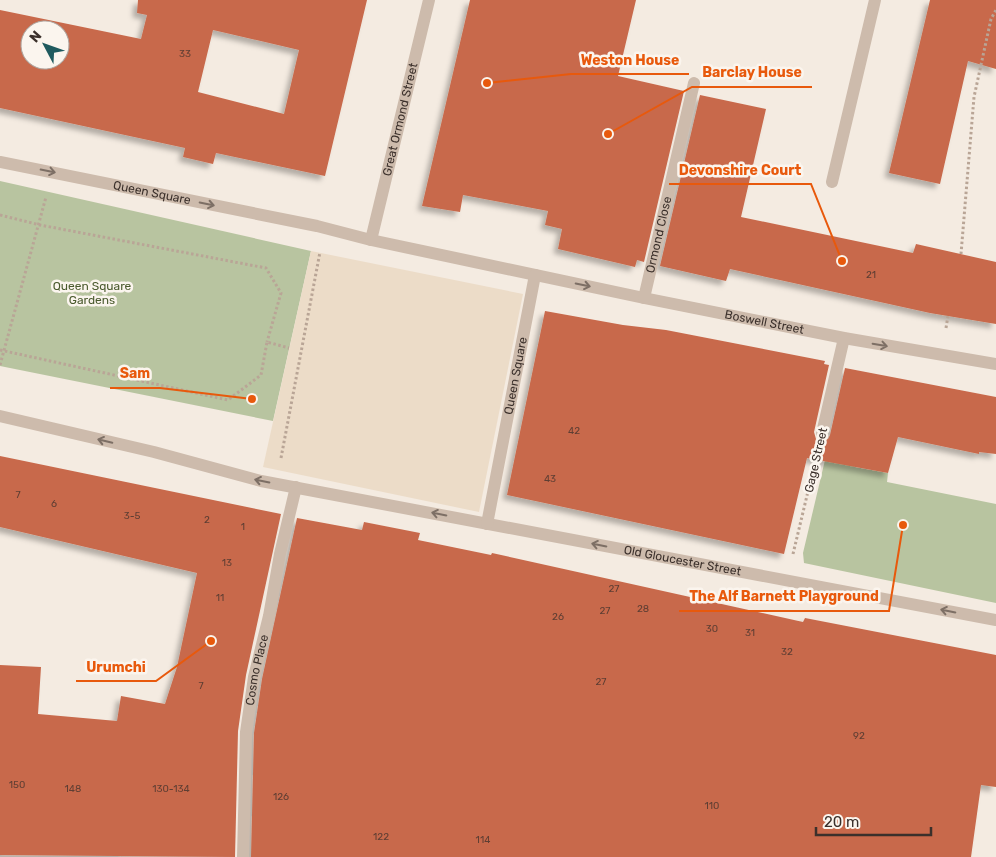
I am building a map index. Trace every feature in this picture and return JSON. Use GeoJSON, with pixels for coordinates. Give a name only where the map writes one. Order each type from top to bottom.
{"type":"FeatureCollection","features":[{"type":"Feature","properties":{"kind":"street","name":"Great Ormond Street"},"geometry":{"type":"LineString","coordinates":[[370,240],[429,0]]}},
{"type":"Feature","properties":{"kind":"street"},"geometry":{"type":"LineString","coordinates":[[832,182],[875,0]]}},
{"type":"Feature","properties":{"kind":"street","name":"Ormond Close"},"geometry":{"type":"LineString","coordinates":[[644,298],[694,83]]}},
{"type":"Feature","properties":{"kind":"street","name":"Queen Square"},"geometry":{"type":"LineString","coordinates":[[0,162],[317,226],[370,240],[535,275],[487,524]]}},
{"type":"Feature","properties":{"kind":"street","name":"Boswell Street"},"geometry":{"type":"LineString","coordinates":[[535,275],[844,338],[996,364]]}},
{"type":"Feature","properties":{"kind":"street","name":"Gage Street"},"geometry":{"type":"LineString","coordinates":[[822,433],[844,338]]}},
{"type":"Feature","properties":{"kind":"street"},"geometry":{"type":"LineString","coordinates":[[0,416],[154,452],[261,481],[487,524]]}},
{"type":"Feature","properties":{"kind":"street","name":"Cosmo Place"},"geometry":{"type":"LineString","coordinates":[[243,857],[246,732],[254,677],[296,487]]}},
{"type":"Feature","properties":{"kind":"street","name":"Old Gloucester Street"},"geometry":{"type":"LineString","coordinates":[[487,524],[996,620]]}},
{"type":"Feature","properties":{"kind":"path"},"geometry":{"type":"LineString","coordinates":[[960,254],[974,97],[991,18],[996,10]]}},
{"type":"Feature","properties":{"kind":"path"},"geometry":{"type":"LineString","coordinates":[[0,365],[2,351],[40,224],[51,172]]}},
{"type":"Feature","properties":{"kind":"path"},"geometry":{"type":"LineString","coordinates":[[0,215],[266,268],[281,293],[267,342],[261,375],[228,400],[2,351]]}},
{"type":"Feature","properties":{"kind":"path"},"geometry":{"type":"LineString","coordinates":[[296,487],[299,475],[280,463],[320,253],[317,226]]}},
{"type":"Feature","properties":{"kind":"path"},"geometry":{"type":"LineString","coordinates":[[267,342],[288,348]]}},
{"type":"Feature","properties":{"kind":"path","name":"Gage Street"},"geometry":{"type":"LineString","coordinates":[[787,582],[822,433]]}},
{"type":"Feature","properties":{"kind":"green space","name":"Queen Square Gardens"},"geometry":{"type":"Polygon","coordinates":[[[0,181],[311,251],[273,421],[0,366],[0,181]]]}},
{"type":"Feature","properties":{"kind":"green space"},"geometry":{"type":"Polygon","coordinates":[[[829,443],[855,467],[888,473],[887,482],[996,504],[996,603],[804,563],[803,553],[829,443]]]}},
{"type":"Feature","properties":{"kind":"shaded area"},"geometry":{"type":"Polygon","coordinates":[[[311,251],[523,294],[479,512],[263,467],[311,251]]]}},
{"type":"Feature","properties":{"kind":"building"},"geometry":{"type":"Polygon","coordinates":[[[138,0],[367,0],[325,176],[216,153],[213,164],[183,157],[185,148],[0,108],[0,10],[49,20],[20,20],[20,70],[70,70],[70,24],[141,39],[147,15],[137,13],[138,0]],[[213,30],[198,92],[284,114],[299,50],[213,30]]]}},
{"type":"Feature","properties":{"kind":"building"},"geometry":{"type":"Polygon","coordinates":[[[470,0],[636,0],[618,76],[684,91],[644,262],[637,260],[635,267],[558,249],[562,229],[545,225],[548,211],[463,195],[460,212],[422,206],[470,0]]]}},
{"type":"Feature","properties":{"kind":"building"},"geometry":{"type":"Polygon","coordinates":[[[930,0],[996,0],[996,69],[968,61],[940,184],[889,173],[930,0]]]}},
{"type":"Feature","properties":{"kind":"building"},"geometry":{"type":"Polygon","coordinates":[[[700,95],[766,109],[741,217],[913,253],[916,244],[996,262],[996,324],[930,313],[730,269],[726,281],[660,266],[700,95]]]}},
{"type":"Feature","properties":{"kind":"building"},"geometry":{"type":"Polygon","coordinates":[[[545,311],[623,325],[666,330],[825,361],[824,364],[829,365],[814,432],[816,439],[821,441],[828,439],[830,435],[845,368],[996,397],[996,454],[979,452],[979,454],[898,437],[888,473],[807,458],[784,554],[507,495],[545,311]]]}},
{"type":"Feature","properties":{"kind":"building"},"geometry":{"type":"Polygon","coordinates":[[[0,456],[281,514],[246,675],[238,731],[235,857],[0,855],[0,665],[41,667],[38,714],[117,721],[121,696],[165,704],[177,667],[197,573],[0,527],[0,456]]]}},
{"type":"Feature","properties":{"kind":"building"},"geometry":{"type":"Polygon","coordinates":[[[297,518],[362,530],[364,522],[420,533],[418,540],[491,555],[492,553],[803,622],[805,618],[996,655],[996,787],[981,785],[971,857],[251,857],[254,733],[262,679],[297,518]]]}},
{"type":"Feature","properties":{"kind":"place","name":"Weston House"},"geometry":{"type":"Point","coordinates":[487,83]}},
{"type":"Feature","properties":{"kind":"place","name":"Barclay House"},"geometry":{"type":"Point","coordinates":[608,134]}},
{"type":"Feature","properties":{"kind":"place","name":"Devonshire Court"},"geometry":{"type":"Point","coordinates":[842,261]}},
{"type":"Feature","properties":{"kind":"place","name":"Sam"},"geometry":{"type":"Point","coordinates":[252,399]}},
{"type":"Feature","properties":{"kind":"place","name":"The Alf Barnett Playground"},"geometry":{"type":"Point","coordinates":[903,525]}},
{"type":"Feature","properties":{"kind":"place","name":"Urumchi"},"geometry":{"type":"Point","coordinates":[211,641]}}]}
